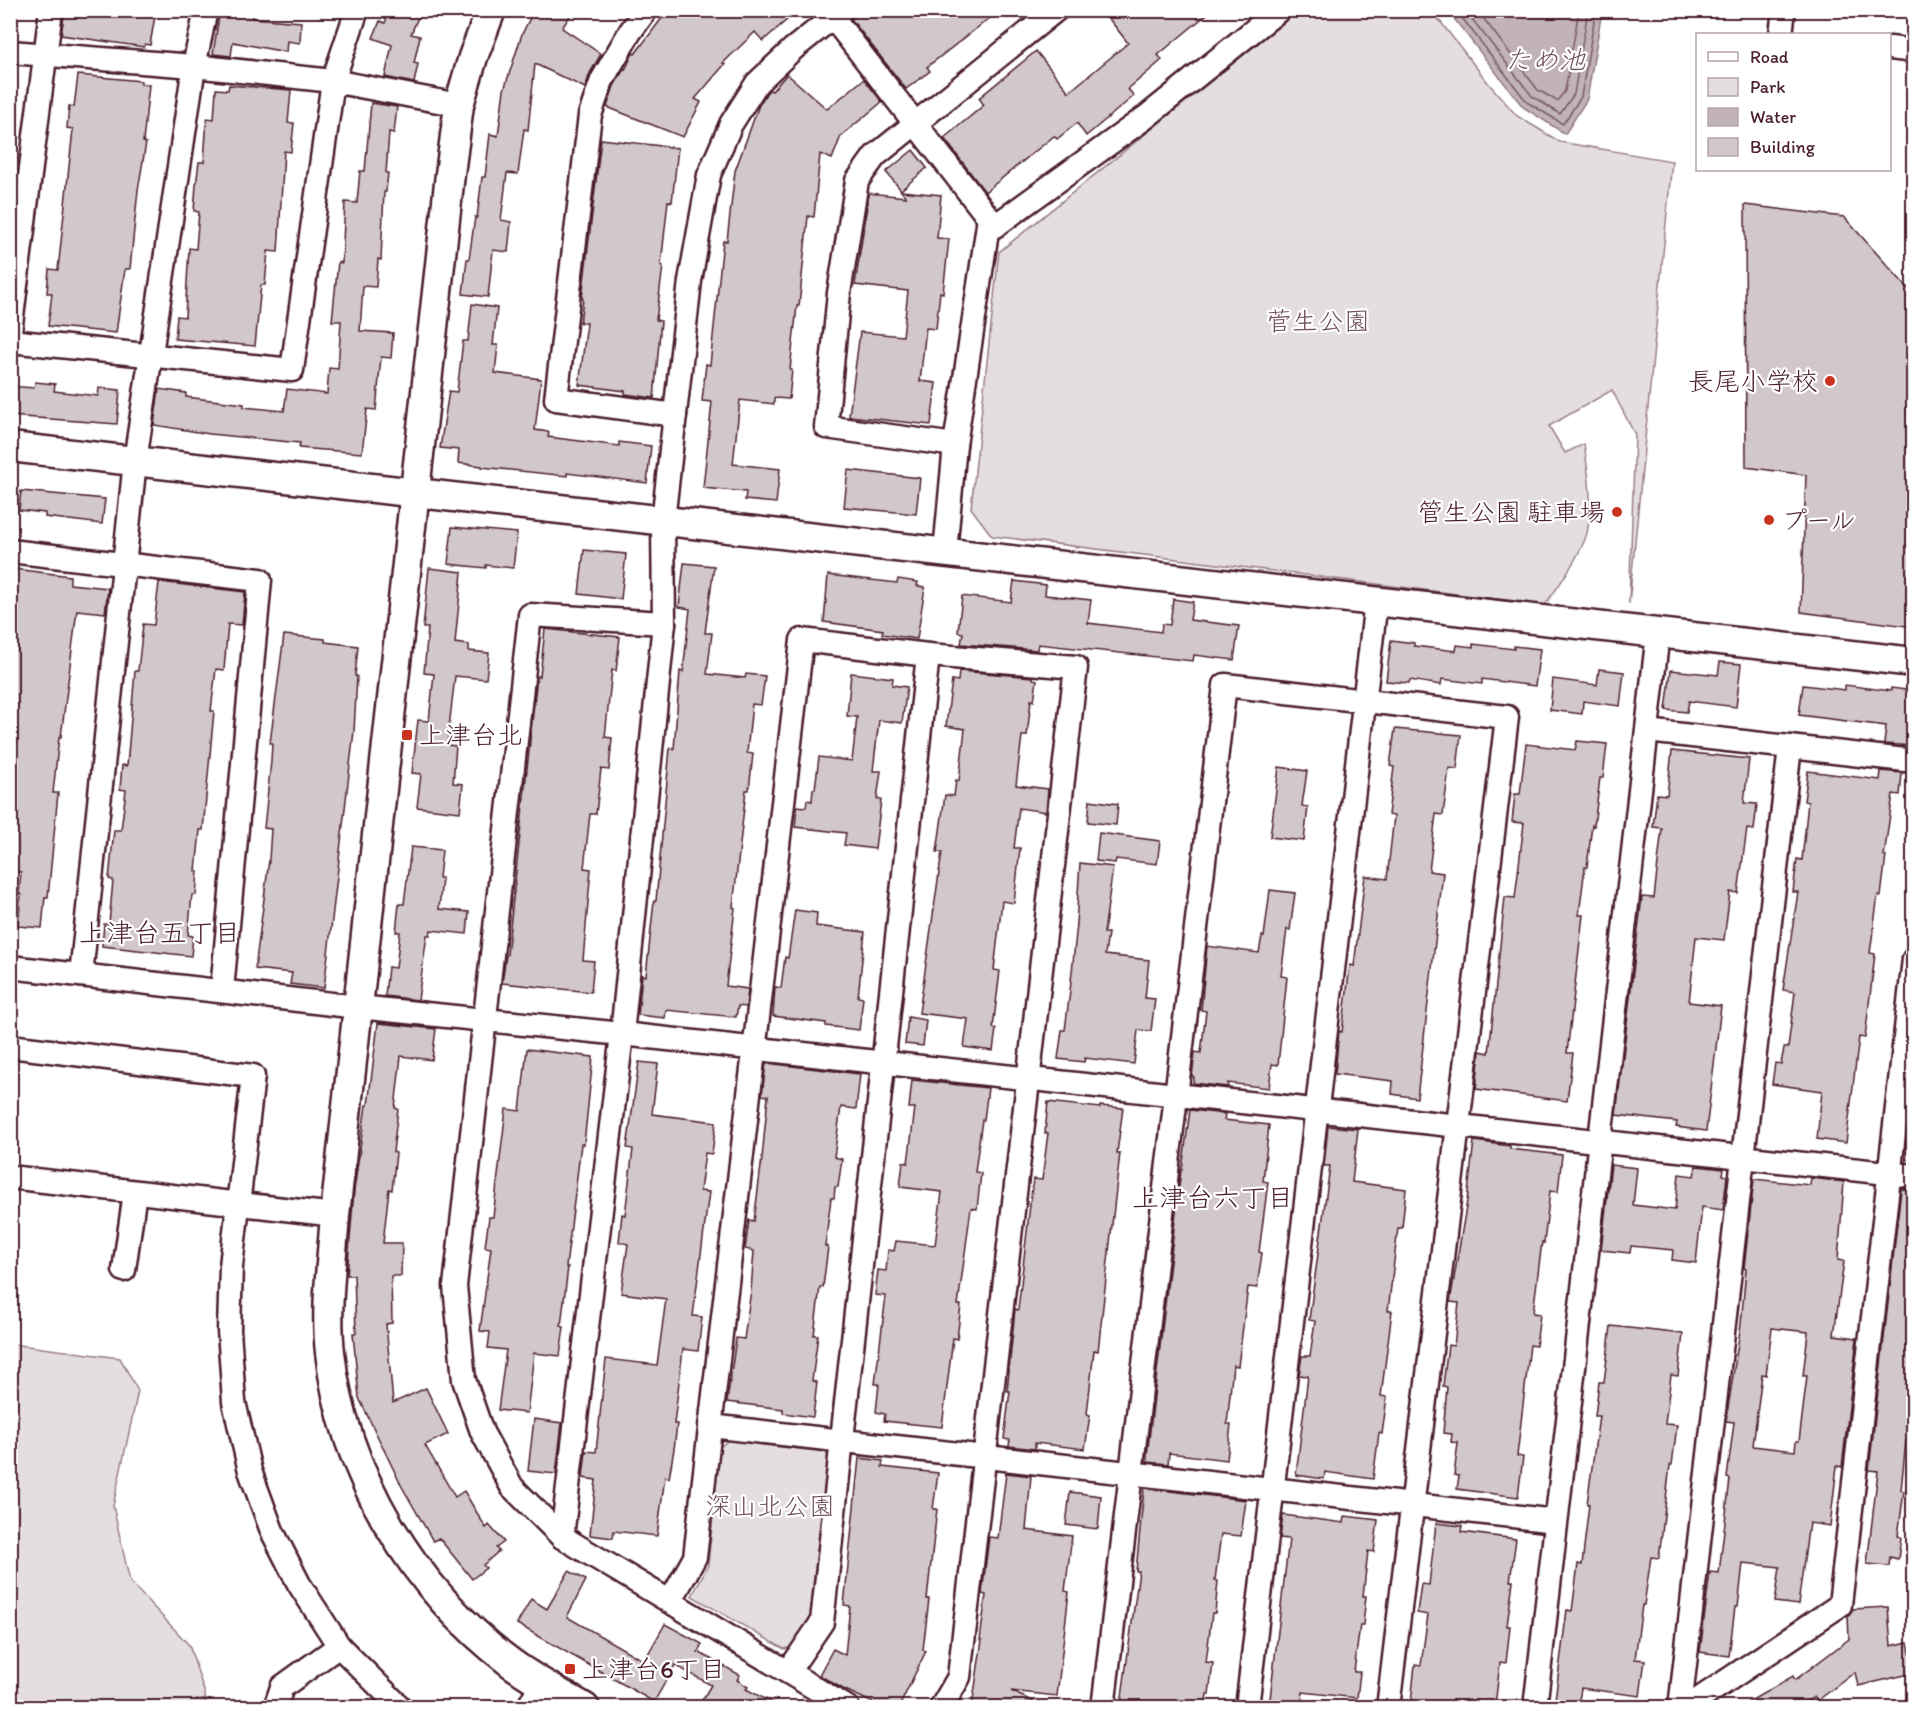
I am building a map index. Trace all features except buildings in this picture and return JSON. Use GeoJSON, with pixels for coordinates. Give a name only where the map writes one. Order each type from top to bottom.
{"type":"FeatureCollection","features":[{"type":"Feature","properties":{"kind":"street"},"geometry":{"type":"LineString","coordinates":[[10,332],[51,10]]}},
{"type":"Feature","properties":{"kind":"street"},"geometry":{"type":"LineString","coordinates":[[81,975],[135,461],[194,66],[206,10]]}},
{"type":"Feature","properties":{"kind":"street"},"geometry":{"type":"LineString","coordinates":[[10,341],[292,370],[333,81],[357,10]]}},
{"type":"Feature","properties":{"kind":"street"},"geometry":{"type":"LineString","coordinates":[[491,10],[473,57],[459,105],[335,1215],[328,1303],[330,1352],[338,1397],[355,1453],[372,1496],[394,1535],[419,1572],[476,1633],[511,1663],[585,1707]]}},
{"type":"Feature","properties":{"kind":"street"},"geometry":{"type":"LineString","coordinates":[[646,10],[630,32],[602,80],[590,115],[556,399],[675,415]]}},
{"type":"Feature","properties":{"kind":"street"},"geometry":{"type":"LineString","coordinates":[[955,445],[826,427],[839,293],[857,181],[875,156],[1056,10]]}},
{"type":"Feature","properties":{"kind":"street"},"geometry":{"type":"LineString","coordinates":[[562,1537],[622,1034],[664,623],[663,521],[690,281],[709,175],[731,124],[757,83],[834,13],[995,226],[1146,117],[1279,10]]}},
{"type":"Feature","properties":{"kind":"street"},"geometry":{"type":"LineString","coordinates":[[1781,33],[1784,10]]}},
{"type":"Feature","properties":{"kind":"street"},"geometry":{"type":"LineString","coordinates":[[1891,48],[1914,51]]}},
{"type":"Feature","properties":{"kind":"street"},"geometry":{"type":"LineString","coordinates":[[10,52],[194,66],[333,81],[459,105]]}},
{"type":"Feature","properties":{"kind":"street"},"geometry":{"type":"LineString","coordinates":[[945,552],[955,445],[989,218]]}},
{"type":"Feature","properties":{"kind":"street"},"geometry":{"type":"LineString","coordinates":[[10,447],[1914,662]]}},
{"type":"Feature","properties":{"kind":"street"},"geometry":{"type":"LineString","coordinates":[[10,550],[260,580],[222,990]]}},
{"type":"Feature","properties":{"kind":"street"},"geometry":{"type":"LineString","coordinates":[[1247,1707],[1376,601]]}},
{"type":"Feature","properties":{"kind":"street"},"geometry":{"type":"LineString","coordinates":[[664,623],[530,615],[455,1286],[464,1380],[482,1432],[512,1487],[562,1537],[849,1707]]}},
{"type":"Feature","properties":{"kind":"street"},"geometry":{"type":"LineString","coordinates":[[1535,1707],[1658,633]]}},
{"type":"Feature","properties":{"kind":"street"},"geometry":{"type":"LineString","coordinates":[[670,1602],[695,1557],[802,640],[928,655],[1076,667],[959,1677],[941,1707]]}},
{"type":"Feature","properties":{"kind":"street"},"geometry":{"type":"LineString","coordinates":[[788,1672],[822,1622],[928,655]]}},
{"type":"Feature","properties":{"kind":"street"},"geometry":{"type":"LineString","coordinates":[[1103,1707],[1225,685],[1507,717],[1388,1707]]}},
{"type":"Feature","properties":{"kind":"street"},"geometry":{"type":"LineString","coordinates":[[1647,731],[1914,761]]}},
{"type":"Feature","properties":{"kind":"street"},"geometry":{"type":"LineString","coordinates":[[1680,1707],[1790,747]]}},
{"type":"Feature","properties":{"kind":"street"},"geometry":{"type":"LineString","coordinates":[[1686,1707],[1840,1605],[1914,959]]}},
{"type":"Feature","properties":{"kind":"street"},"geometry":{"type":"LineString","coordinates":[[10,967],[1914,1176]]}},
{"type":"Feature","properties":{"kind":"street"},"geometry":{"type":"LineString","coordinates":[[10,1046],[253,1076],[231,1266],[229,1330],[234,1402],[250,1472],[272,1531],[299,1584],[339,1646],[401,1707]]}},
{"type":"Feature","properties":{"kind":"street"},"geometry":{"type":"LineString","coordinates":[[10,1178],[335,1215]]}},
{"type":"Feature","properties":{"kind":"street"},"geometry":{"type":"LineString","coordinates":[[124,1270],[135,1192]]}},
{"type":"Feature","properties":{"kind":"street"},"geometry":{"type":"LineString","coordinates":[[710,1426],[1556,1521]]}},
{"type":"Feature","properties":{"kind":"street"},"geometry":{"type":"LineString","coordinates":[[275,1707],[282,1687],[339,1646]]}},
{"type":"Feature","properties":{"kind":"street"},"geometry":{"type":"LineString","coordinates":[[528,1707],[542,1682]]}},
{"type":"Feature","properties":{"kind":"green space","name":"菅生公園"},"geometry":{"type":"Polygon","coordinates":[[[1298,11],[1432,11],[1517,116],[1560,142],[1672,161],[1629,604],[1635,435],[1612,390],[1549,426],[1565,453],[1584,444],[1590,507],[1588,528],[1582,546],[1545,605],[992,536],[971,508],[999,252],[1298,11]]]}},
{"type":"Feature","properties":{"kind":"green space"},"geometry":{"type":"Polygon","coordinates":[[[1913,1047],[1913,1160],[1901,1159],[1913,1047]]]}},
{"type":"Feature","properties":{"kind":"green space"},"geometry":{"type":"Polygon","coordinates":[[[11,1344],[120,1358],[138,1391],[113,1506],[130,1582],[189,1645],[205,1694],[206,1707],[17,1707],[10,1693],[11,1344]]]}},
{"type":"Feature","properties":{"kind":"green space","name":"深山北公園"},"geometry":{"type":"Polygon","coordinates":[[[731,1438],[825,1451],[831,1461],[814,1617],[793,1647],[784,1649],[692,1596],[708,1565],[720,1447],[731,1438]]]}},
{"type":"Feature","properties":{"kind":"water","name":"ため池"},"geometry":{"type":"Polygon","coordinates":[[[1448,11],[1602,11],[1587,99],[1565,134],[1523,107],[1448,11]]]}},
{"type":"Feature","properties":{"kind":"place","name":"長尾小学校"},"geometry":{"type":"Point","coordinates":[1830,381]}},
{"type":"Feature","properties":{"kind":"place","name":"管生公園 駐車場"},"geometry":{"type":"Point","coordinates":[1617,512]}},
{"type":"Feature","properties":{"kind":"place","name":"プール"},"geometry":{"type":"Point","coordinates":[1769,520]}},
{"type":"Feature","properties":{"kind":"place","name":"上津台北"},"geometry":{"type":"Point","coordinates":[407,735]}},
{"type":"Feature","properties":{"kind":"place","name":"上津台6丁目"},"geometry":{"type":"Point","coordinates":[570,1669]}},
{"type":"Feature","properties":{"kind":"district","name":"上津台五丁目"},"geometry":{"type":"Point","coordinates":[160,932]}},
{"type":"Feature","properties":{"kind":"district","name":"上津台六丁目"},"geometry":{"type":"Point","coordinates":[1213,1197]}}]}
